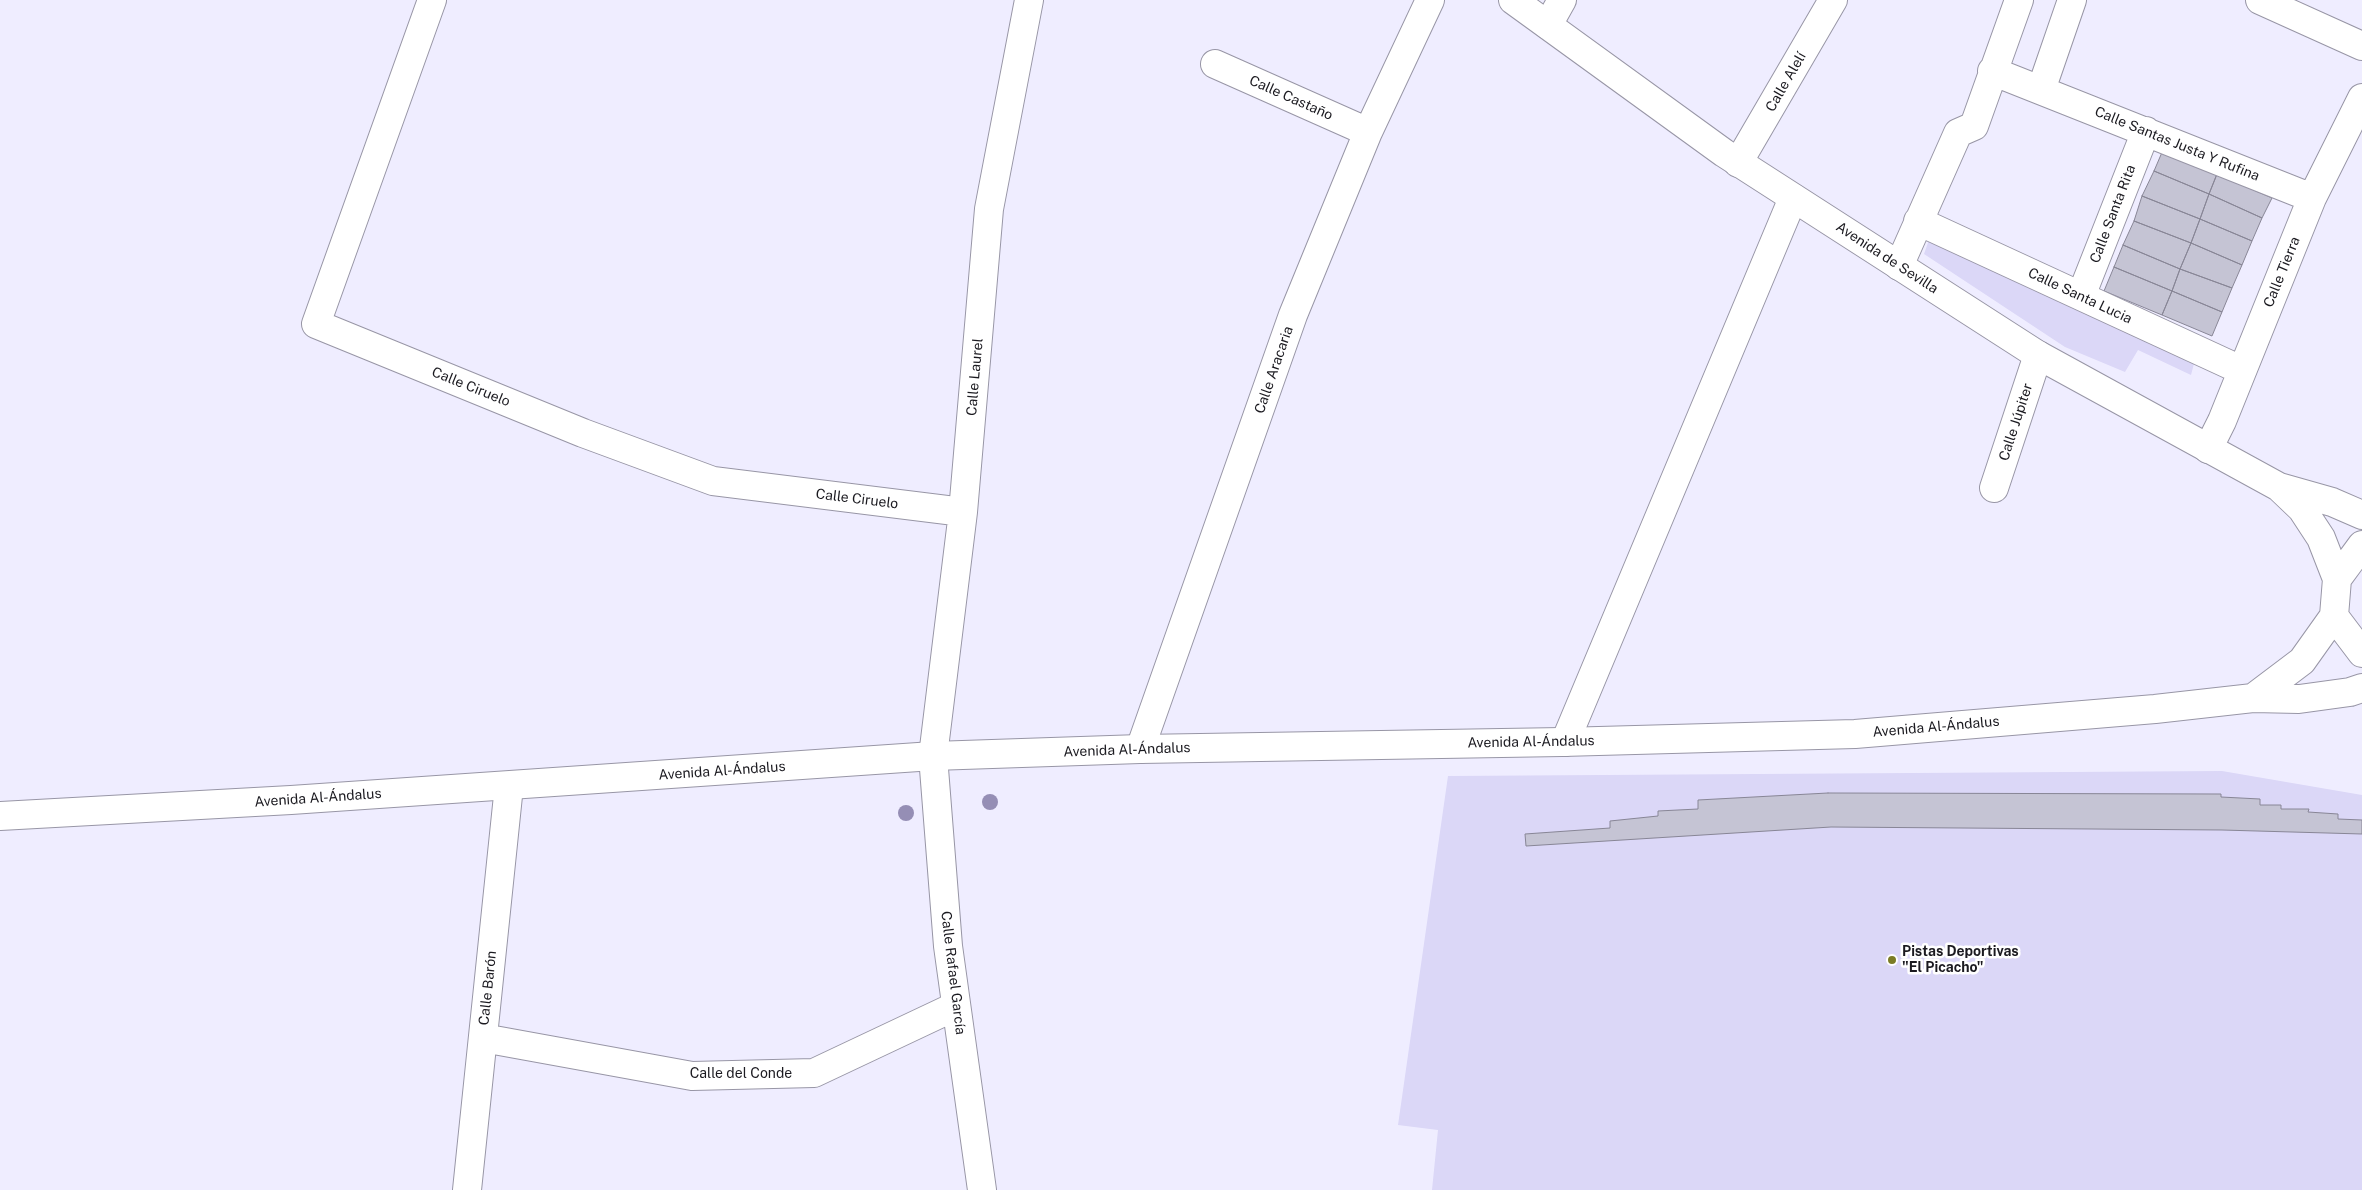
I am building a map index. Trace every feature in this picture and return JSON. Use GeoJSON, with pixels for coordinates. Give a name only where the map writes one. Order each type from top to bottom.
{"type":"FeatureCollection","features":[{"type":"Feature","properties":{"kind":"street","name":"Calle Ciruelo"},"geometry":{"type":"LineString","coordinates":[[432,0],[316,324],[583,433],[713,481],[963,512]]}},
{"type":"Feature","properties":{"kind":"street","name":"Calle Laurel"},"geometry":{"type":"LineString","coordinates":[[933,756],[963,512],[989,209],[1029,0]]}},
{"type":"Feature","properties":{"kind":"street","name":"Calle Aracaria"},"geometry":{"type":"LineString","coordinates":[[1140,749],[1294,315],[1368,132],[1430,0]]}},
{"type":"Feature","properties":{"kind":"street","name":"Avenida de Sevilla"},"geometry":{"type":"LineString","coordinates":[[1513,0],[1738,163],[2038,355],[2278,487],[2332,502],[2362,515]]}},
{"type":"Feature","properties":{"kind":"street"},"geometry":{"type":"LineString","coordinates":[[1548,25],[1562,0]]}},
{"type":"Feature","properties":{"kind":"street","name":"Calle Alelí"},"geometry":{"type":"LineString","coordinates":[[1738,163],[1833,0]]}},
{"type":"Feature","properties":{"kind":"street"},"geometry":{"type":"LineString","coordinates":[[1899,266],[1958,133],[1974,126],[1992,71],[2019,0]]}},
{"type":"Feature","properties":{"kind":"street"},"geometry":{"type":"LineString","coordinates":[[2041,90],[2072,0]]}},
{"type":"Feature","properties":{"kind":"street"},"geometry":{"type":"LineString","coordinates":[[2260,0],[2362,46]]}},
{"type":"Feature","properties":{"kind":"street","name":"Calle Castaño"},"geometry":{"type":"LineString","coordinates":[[1215,64],[1368,132]]}},
{"type":"Feature","properties":{"kind":"street","name":"Calle Santas Justa Y Rufina"},"geometry":{"type":"LineString","coordinates":[[1992,71],[2312,198]]}},
{"type":"Feature","properties":{"kind":"street","name":"Calle Tierra"},"geometry":{"type":"LineString","coordinates":[[2208,449],[2222,421],[2312,198],[2362,98]]}},
{"type":"Feature","properties":{"kind":"street","name":"Calle Santa Rita"},"geometry":{"type":"LineString","coordinates":[[2081,296],[2146,132]]}},
{"type":"Feature","properties":{"kind":"street"},"geometry":{"type":"LineString","coordinates":[[1565,742],[1793,198]]}},
{"type":"Feature","properties":{"kind":"street","name":"Calle Santa Lucia"},"geometry":{"type":"LineString","coordinates":[[1918,221],[2241,370]]}},
{"type":"Feature","properties":{"kind":"street","name":"Calle Júpiter"},"geometry":{"type":"LineString","coordinates":[[1994,488],[2038,355]]}},
{"type":"Feature","properties":{"kind":"street","name":"Avenida de Sevilla"},"geometry":{"type":"LineString","coordinates":[[2278,487],[2302,509],[2320,538],[2337,579]]}},
{"type":"Feature","properties":{"kind":"street"},"geometry":{"type":"LineString","coordinates":[[2253,698],[2302,661],[2334,616],[2337,579],[2362,545]]}},
{"type":"Feature","properties":{"kind":"street"},"geometry":{"type":"LineString","coordinates":[[2334,616],[2362,653]]}},
{"type":"Feature","properties":{"kind":"street","name":"Avenida Al-Ándalus"},"geometry":{"type":"LineString","coordinates":[[0,816],[509,786],[933,756],[1140,749],[1565,742],[1855,734],[2156,709],[2253,698],[2299,700],[2350,692],[2362,688]]}},
{"type":"Feature","properties":{"kind":"street","name":"Calle Rafael García"},"geometry":{"type":"LineString","coordinates":[[933,756],[948,946],[982,1190]]}},
{"type":"Feature","properties":{"kind":"street","name":"Calle Barón"},"geometry":{"type":"LineString","coordinates":[[467,1190],[509,786]]}},
{"type":"Feature","properties":{"kind":"street","name":"Calle del Conde"},"geometry":{"type":"LineString","coordinates":[[483,1038],[692,1076],[814,1073],[956,1006]]}},
{"type":"Feature","properties":{"kind":"shaded area"},"geometry":{"type":"Polygon","coordinates":[[[1930,237],[2196,356],[2191,375],[2138,350],[2125,372],[2065,347],[1924,254],[1930,237]]]}},
{"type":"Feature","properties":{"kind":"shaded area","name":"Pistas Deportivas \"El Picacho\""},"geometry":{"type":"Polygon","coordinates":[[[2222,771],[2362,795],[2362,1190],[1432,1190],[1438,1130],[1398,1125],[1448,776],[2222,771]]]}},
{"type":"Feature","properties":{"kind":"building"},"geometry":{"type":"Polygon","coordinates":[[[2163,150],[2217,174],[2209,194],[2154,171],[2163,150]]]}},
{"type":"Feature","properties":{"kind":"building"},"geometry":{"type":"Polygon","coordinates":[[[2154,171],[2209,194],[2200,219],[2142,196],[2154,171]]]}},
{"type":"Feature","properties":{"kind":"building"},"geometry":{"type":"Polygon","coordinates":[[[2217,174],[2272,198],[2262,218],[2209,194],[2217,174]]]}},
{"type":"Feature","properties":{"kind":"building"},"geometry":{"type":"Polygon","coordinates":[[[2209,194],[2262,218],[2252,241],[2200,219],[2209,194]]]}},
{"type":"Feature","properties":{"kind":"building"},"geometry":{"type":"Polygon","coordinates":[[[2142,196],[2200,219],[2191,243],[2134,221],[2142,196]]]}},
{"type":"Feature","properties":{"kind":"building"},"geometry":{"type":"Polygon","coordinates":[[[2200,219],[2252,241],[2242,265],[2191,243],[2200,219]]]}},
{"type":"Feature","properties":{"kind":"building"},"geometry":{"type":"Polygon","coordinates":[[[2134,221],[2191,243],[2180,269],[2123,245],[2134,221]]]}},
{"type":"Feature","properties":{"kind":"building"},"geometry":{"type":"Polygon","coordinates":[[[2191,243],[2242,265],[2232,288],[2180,269],[2191,243]]]}},
{"type":"Feature","properties":{"kind":"building"},"geometry":{"type":"Polygon","coordinates":[[[2123,245],[2180,269],[2172,291],[2114,267],[2123,245]]]}},
{"type":"Feature","properties":{"kind":"building"},"geometry":{"type":"Polygon","coordinates":[[[2114,267],[2172,291],[2162,315],[2104,291],[2114,267]]]}},
{"type":"Feature","properties":{"kind":"building"},"geometry":{"type":"Polygon","coordinates":[[[2180,269],[2232,288],[2222,312],[2172,291],[2180,269]]]}},
{"type":"Feature","properties":{"kind":"building"},"geometry":{"type":"Polygon","coordinates":[[[2172,291],[2222,312],[2212,336],[2162,315],[2172,291]]]}},
{"type":"Feature","properties":{"kind":"building"},"geometry":{"type":"Polygon","coordinates":[[[1828,793],[2221,794],[2221,797],[2260,799],[2260,805],[2281,805],[2281,809],[2309,809],[2308,812],[2338,814],[2338,819],[2362,820],[2362,834],[2222,830],[1831,827],[1526,846],[1525,834],[1610,828],[1610,821],[1658,816],[1658,811],[1698,809],[1698,800],[1828,793]]]}},
{"type":"Feature","properties":{"kind":"place","name":"Pistas Deportivas \"El Picacho\""},"geometry":{"type":"Point","coordinates":[1892,960]}}]}
